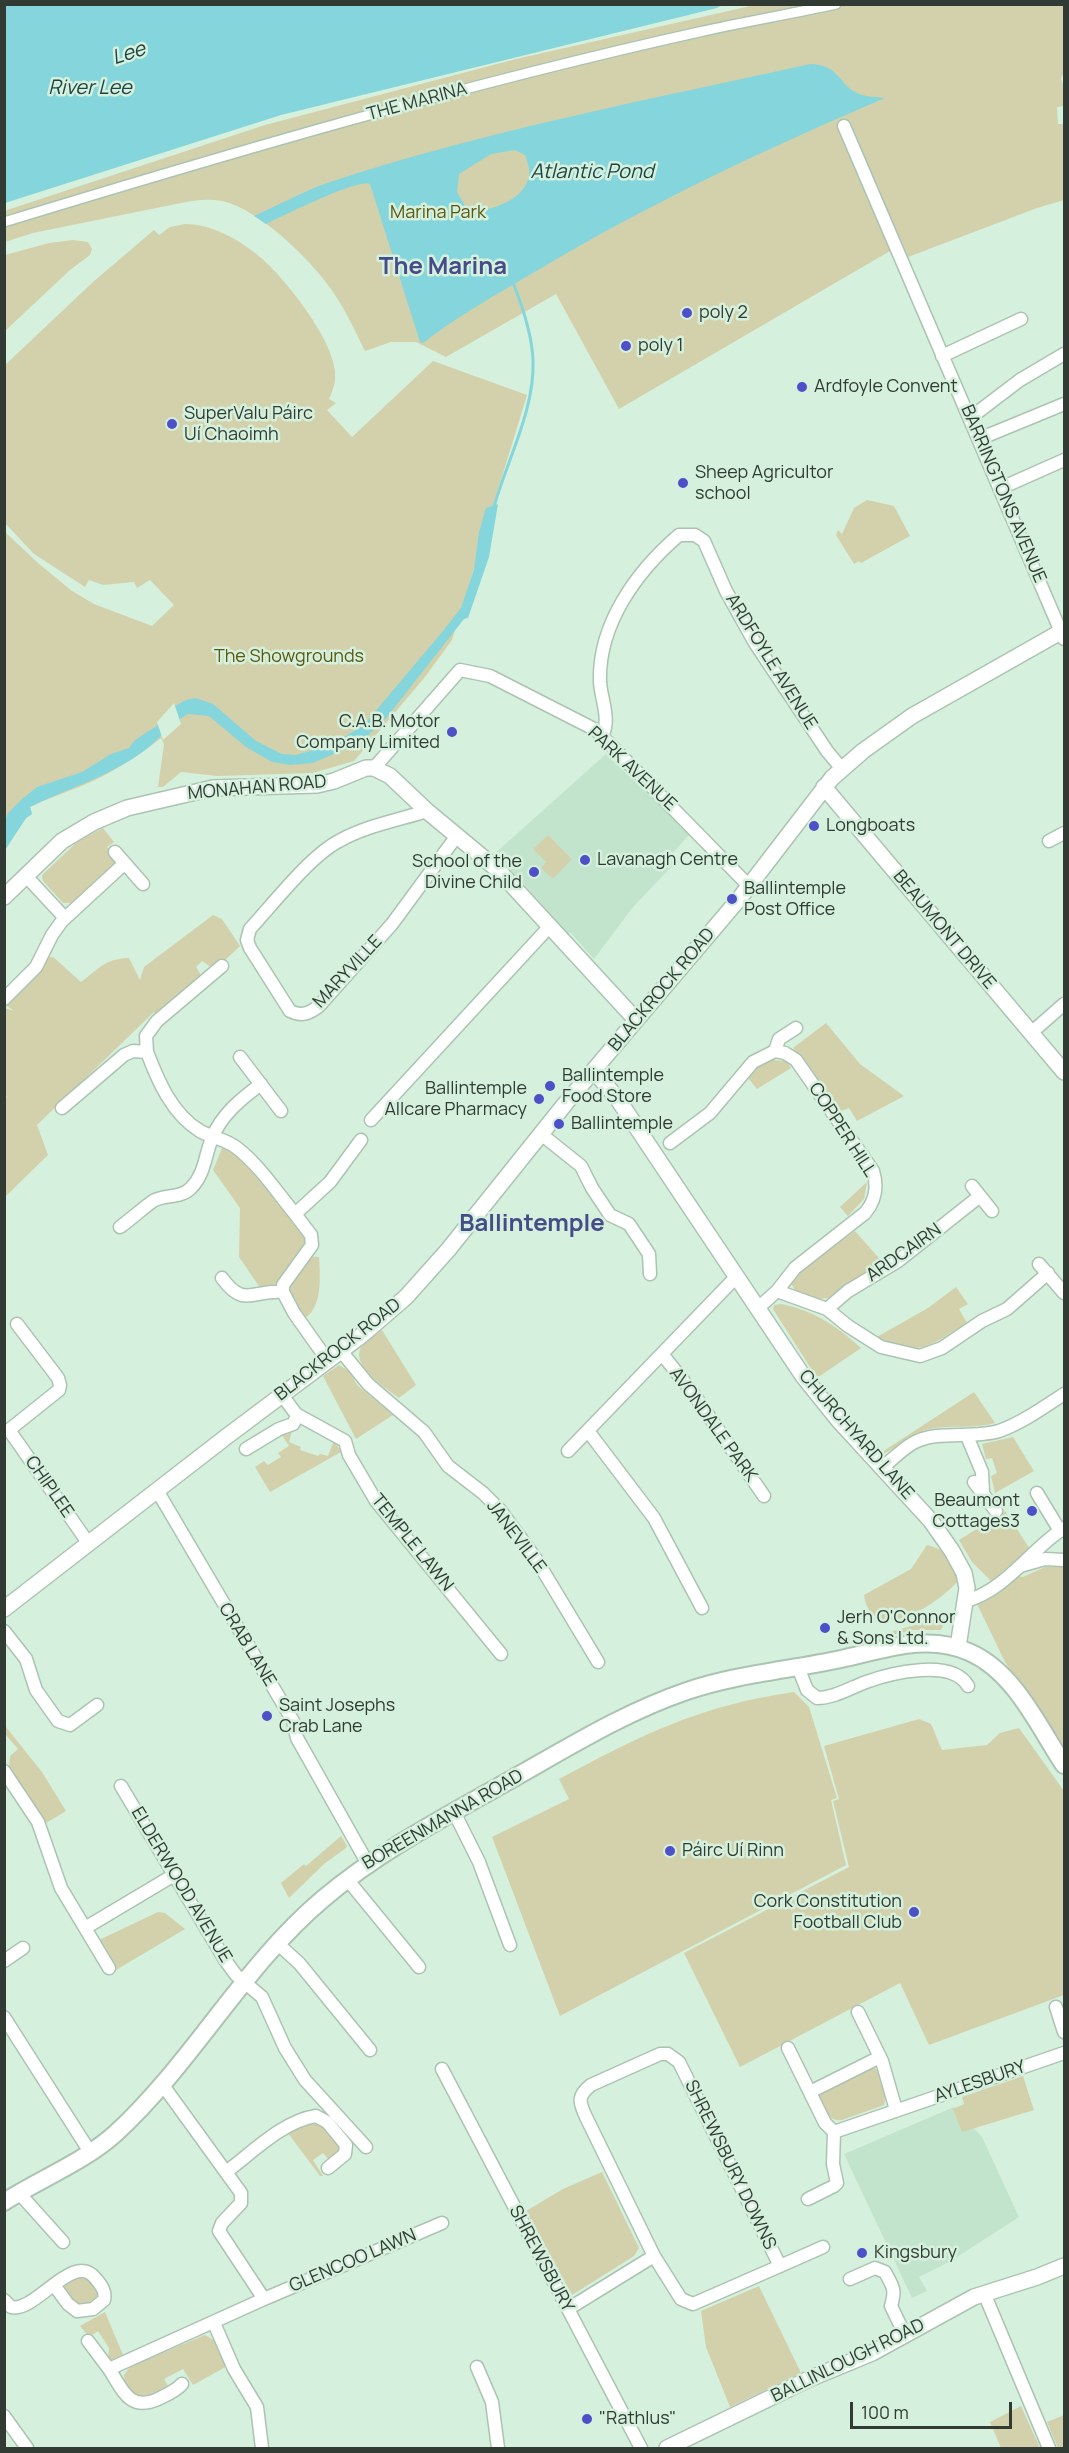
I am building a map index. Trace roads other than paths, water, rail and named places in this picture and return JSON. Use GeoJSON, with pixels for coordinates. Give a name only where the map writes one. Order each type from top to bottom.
{"type":"FeatureCollection","features":[{"type":"Feature","properties":{"kind":"main road","name":"BOREENMANNA ROAD"},"geometry":{"type":"LineString","coordinates":[[12,2198],[90,2151],[115,2133],[162,2084],[243,1981],[310,1910],[368,1864],[454,1812],[646,1706],[712,1683],[918,1643],[958,1647]]}},
{"type":"Feature","properties":{"kind":"main road"},"geometry":{"type":"LineString","coordinates":[[958,1647],[980,1658],[1006,1679],[1065,1765]]}},
{"type":"Feature","properties":{"kind":"street","name":"THE MARINA"},"geometry":{"type":"LineString","coordinates":[[4,222],[346,121],[489,83],[699,32],[836,4]]}},
{"type":"Feature","properties":{"kind":"street","name":"BARRINGTONS AVENUE"},"geometry":{"type":"LineString","coordinates":[[844,126],[1063,633]]}},
{"type":"Feature","properties":{"kind":"street"},"geometry":{"type":"LineString","coordinates":[[942,356],[1022,319]]}},
{"type":"Feature","properties":{"kind":"street"},"geometry":{"type":"LineString","coordinates":[[970,418],[1020,380],[1065,354]]}},
{"type":"Feature","properties":{"kind":"street"},"geometry":{"type":"LineString","coordinates":[[979,439],[1065,404]]}},
{"type":"Feature","properties":{"kind":"street"},"geometry":{"type":"LineString","coordinates":[[1001,488],[1065,460]]}},
{"type":"Feature","properties":{"kind":"street","name":"ARDFOYLE AVENUE"},"geometry":{"type":"LineString","coordinates":[[602,736],[607,723],[600,679],[607,637],[633,584],[650,562],[679,535],[695,535],[704,541],[726,591],[757,646],[827,751],[842,769]]}},
{"type":"Feature","properties":{"kind":"street","name":"BLACKROCK ROAD"},"geometry":{"type":"LineString","coordinates":[[4,1609],[390,1312],[428,1273],[749,886],[824,786],[842,769],[923,709],[1063,633]]}},
{"type":"Feature","properties":{"kind":"street","name":"PARK AVENUE"},"geometry":{"type":"LineString","coordinates":[[374,768],[460,670],[490,676],[596,730],[749,886]]}},
{"type":"Feature","properties":{"kind":"street","name":"MONAHAN ROAD"},"geometry":{"type":"LineString","coordinates":[[4,897],[62,841],[94,822],[127,808],[188,792],[217,788],[317,785],[366,768],[374,768]]}},
{"type":"Feature","properties":{"kind":"street"},"geometry":{"type":"LineString","coordinates":[[374,768],[390,776],[456,837],[498,870],[636,1020]]}},
{"type":"Feature","properties":{"kind":"street","name":"BEAUMONT DRIVE"},"geometry":{"type":"LineString","coordinates":[[824,786],[1065,1072]]}},
{"type":"Feature","properties":{"kind":"street","name":"MARYVILLE"},"geometry":{"type":"LineString","coordinates":[[427,811],[352,835],[328,847],[250,929],[247,940],[250,948],[290,1011],[298,1015],[307,1014],[319,1006],[392,924],[456,837]]}},
{"type":"Feature","properties":{"kind":"street"},"geometry":{"type":"LineString","coordinates":[[1049,841],[1065,832]]}},
{"type":"Feature","properties":{"kind":"street"},"geometry":{"type":"LineString","coordinates":[[115,852],[143,884]]}},
{"type":"Feature","properties":{"kind":"street"},"geometry":{"type":"LineString","coordinates":[[4,999],[36,967],[52,935],[65,918],[125,863]]}},
{"type":"Feature","properties":{"kind":"street"},"geometry":{"type":"LineString","coordinates":[[26,876],[65,918]]}},
{"type":"Feature","properties":{"kind":"street"},"geometry":{"type":"LineString","coordinates":[[371,1120],[550,926]]}},
{"type":"Feature","properties":{"kind":"street"},"geometry":{"type":"LineString","coordinates":[[201,966],[211,976]]}},
{"type":"Feature","properties":{"kind":"street"},"geometry":{"type":"LineString","coordinates":[[222,966],[152,1026],[146,1036],[147,1052],[169,1099],[197,1129],[231,1144],[252,1161],[310,1233],[312,1245],[283,1285],[283,1292],[300,1322],[328,1361]]}},
{"type":"Feature","properties":{"kind":"street"},"geometry":{"type":"LineString","coordinates":[[1031,1033],[1065,1004]]}},
{"type":"Feature","properties":{"kind":"street"},"geometry":{"type":"LineString","coordinates":[[670,1143],[709,1114],[753,1062],[775,1051],[779,1039],[796,1028]]}},
{"type":"Feature","properties":{"kind":"street"},"geometry":{"type":"LineString","coordinates":[[62,1108],[124,1054],[133,1051],[147,1052]]}},
{"type":"Feature","properties":{"kind":"street","name":"COPPER HILL"},"geometry":{"type":"LineString","coordinates":[[758,1308],[777,1292],[795,1268],[865,1213],[872,1204],[876,1186],[873,1171],[796,1059],[775,1051]]}},
{"type":"Feature","properties":{"kind":"street"},"geometry":{"type":"LineString","coordinates":[[240,1057],[281,1111]]}},
{"type":"Feature","properties":{"kind":"street","name":"CHURCHYARD LANE"},"geometry":{"type":"LineString","coordinates":[[594,1071],[617,1098],[820,1399],[931,1521],[952,1551],[967,1583],[958,1647]]}},
{"type":"Feature","properties":{"kind":"street"},"geometry":{"type":"LineString","coordinates":[[120,1227],[153,1202],[179,1196],[191,1189],[202,1173],[213,1136],[234,1105],[261,1084]]}},
{"type":"Feature","properties":{"kind":"street"},"geometry":{"type":"LineString","coordinates":[[541,1134],[582,1166],[592,1188],[610,1215],[629,1224],[650,1254],[650,1274]]}},
{"type":"Feature","properties":{"kind":"street"},"geometry":{"type":"LineString","coordinates":[[295,1214],[351,1162],[361,1140]]}},
{"type":"Feature","properties":{"kind":"street","name":"ARDCAIRN"},"geometry":{"type":"LineString","coordinates":[[827,1309],[848,1290],[898,1261],[976,1191],[992,1211]]}},
{"type":"Feature","properties":{"kind":"street"},"geometry":{"type":"LineString","coordinates":[[777,1292],[827,1309],[875,1344],[894,1352],[920,1356],[942,1348],[982,1321],[1007,1309],[1044,1269],[1065,1293]]}},
{"type":"Feature","properties":{"kind":"street","name":"AVONDALE PARK"},"geometry":{"type":"LineString","coordinates":[[568,1451],[737,1276]]}},
{"type":"Feature","properties":{"kind":"street"},"geometry":{"type":"LineString","coordinates":[[222,1278],[231,1291],[240,1295],[283,1292]]}},
{"type":"Feature","properties":{"kind":"street","name":"CHIPLEE"},"geometry":{"type":"LineString","coordinates":[[17,1323],[58,1378],[60,1385],[59,1390],[7,1427],[89,1544]]}},
{"type":"Feature","properties":{"kind":"street","name":"JANEVILLE"},"geometry":{"type":"LineString","coordinates":[[341,1351],[368,1384],[424,1432],[448,1466],[483,1493],[504,1516],[534,1557],[598,1662]]}},
{"type":"Feature","properties":{"kind":"street","name":"AVONDALE PARK"},"geometry":{"type":"LineString","coordinates":[[662,1354],[693,1393],[764,1496]]}},
{"type":"Feature","properties":{"kind":"street"},"geometry":{"type":"LineString","coordinates":[[882,1468],[901,1451],[919,1440],[984,1434],[1009,1426],[1065,1394]]}},
{"type":"Feature","properties":{"kind":"street","name":"TEMPLE LAWN"},"geometry":{"type":"LineString","coordinates":[[282,1395],[298,1415],[345,1441],[349,1455],[376,1501],[501,1654]]}},
{"type":"Feature","properties":{"kind":"street"},"geometry":{"type":"LineString","coordinates":[[246,1449],[279,1429],[293,1424],[298,1415]]}},
{"type":"Feature","properties":{"kind":"street"},"geometry":{"type":"LineString","coordinates":[[588,1431],[654,1518],[702,1608]]}},
{"type":"Feature","properties":{"kind":"street"},"geometry":{"type":"LineString","coordinates":[[967,1436],[982,1472],[983,1493]]}},
{"type":"Feature","properties":{"kind":"street"},"geometry":{"type":"LineString","coordinates":[[974,1482],[996,1511]]}},
{"type":"Feature","properties":{"kind":"street","name":"CRAB LANE"},"geometry":{"type":"LineString","coordinates":[[158,1491],[292,1721],[297,1738],[368,1864]]}},
{"type":"Feature","properties":{"kind":"street"},"geometry":{"type":"LineString","coordinates":[[966,1601],[978,1598],[993,1588],[1041,1545],[1062,1530],[1037,1493]]}},
{"type":"Feature","properties":{"kind":"street"},"geometry":{"type":"LineString","coordinates":[[1019,1566],[1045,1559],[1065,1560]]}},
{"type":"Feature","properties":{"kind":"street"},"geometry":{"type":"LineString","coordinates":[[4,1631],[26,1659],[36,1690],[58,1721],[70,1725],[97,1705]]}},
{"type":"Feature","properties":{"kind":"street"},"geometry":{"type":"LineString","coordinates":[[798,1667],[807,1690],[817,1698],[831,1696],[876,1679],[919,1670],[953,1673],[968,1686]]}},
{"type":"Feature","properties":{"kind":"street"},"geometry":{"type":"LineString","coordinates":[[4,1771],[38,1822],[53,1869],[109,1968]]}},
{"type":"Feature","properties":{"kind":"street","name":"ELDERWOOD AVENUE"},"geometry":{"type":"LineString","coordinates":[[121,1786],[225,1960],[263,1999],[285,2048],[305,2080],[366,2148]]}},
{"type":"Feature","properties":{"kind":"street"},"geometry":{"type":"LineString","coordinates":[[454,1812],[479,1862],[510,1945]]}},
{"type":"Feature","properties":{"kind":"street"},"geometry":{"type":"LineString","coordinates":[[85,1928],[174,1875]]}},
{"type":"Feature","properties":{"kind":"street"},"geometry":{"type":"LineString","coordinates":[[347,1879],[419,1967]]}},
{"type":"Feature","properties":{"kind":"street"},"geometry":{"type":"LineString","coordinates":[[278,1944],[299,1963],[370,2050]]}},
{"type":"Feature","properties":{"kind":"street"},"geometry":{"type":"LineString","coordinates":[[6,1962],[23,1948]]}},
{"type":"Feature","properties":{"kind":"street"},"geometry":{"type":"LineString","coordinates":[[1056,2007],[1065,2032]]}},
{"type":"Feature","properties":{"kind":"street"},"geometry":{"type":"LineString","coordinates":[[858,2012],[880,2057],[896,2110]]}},
{"type":"Feature","properties":{"kind":"street"},"geometry":{"type":"LineString","coordinates":[[4,2017],[90,2151]]}},
{"type":"Feature","properties":{"kind":"street"},"geometry":{"type":"LineString","coordinates":[[788,2048],[825,2123],[834,2132],[834,2169],[837,2183],[808,2199]]}},
{"type":"Feature","properties":{"kind":"street","name":"SHREWSBURY DOWNS"},"geometry":{"type":"LineString","coordinates":[[660,2054],[668,2054],[679,2062],[780,2266],[693,2304],[681,2299],[654,2256],[586,2117],[580,2100],[582,2092],[591,2085],[660,2054]]}},
{"type":"Feature","properties":{"kind":"street","name":"AYLESBURY"},"geometry":{"type":"LineString","coordinates":[[834,2132],[1065,2054]]}},
{"type":"Feature","properties":{"kind":"street"},"geometry":{"type":"LineString","coordinates":[[810,2092],[880,2057]]}},
{"type":"Feature","properties":{"kind":"street","name":"SHREWSBURY"},"geometry":{"type":"LineString","coordinates":[[442,2069],[641,2448]]}},
{"type":"Feature","properties":{"kind":"street"},"geometry":{"type":"LineString","coordinates":[[162,2084],[226,2172],[242,2198],[237,2208],[222,2223],[221,2235],[264,2299]]}},
{"type":"Feature","properties":{"kind":"street"},"geometry":{"type":"LineString","coordinates":[[226,2172],[284,2129],[301,2120],[316,2116],[323,2118],[346,2145],[345,2154],[328,2168]]}},
{"type":"Feature","properties":{"kind":"street"},"geometry":{"type":"LineString","coordinates":[[12,2198],[63,2242]]}},
{"type":"Feature","properties":{"kind":"street","name":"GLENCOO LAWN"},"geometry":{"type":"LineString","coordinates":[[109,2369],[264,2299],[442,2223]]}},
{"type":"Feature","properties":{"kind":"street"},"geometry":{"type":"LineString","coordinates":[[780,2266],[823,2247]]}},
{"type":"Feature","properties":{"kind":"street"},"geometry":{"type":"LineString","coordinates":[[568,2309],[654,2256]]}},
{"type":"Feature","properties":{"kind":"street","name":"BALLINLOUGH ROAD"},"geometry":{"type":"LineString","coordinates":[[667,2448],[809,2379],[872,2353],[984,2293],[1035,2278],[1065,2266]]}},
{"type":"Feature","properties":{"kind":"street"},"geometry":{"type":"LineString","coordinates":[[850,2279],[875,2268],[885,2272],[894,2289],[891,2306],[905,2335]]}},
{"type":"Feature","properties":{"kind":"street"},"geometry":{"type":"LineString","coordinates":[[4,2300],[11,2307],[20,2307],[54,2285]]}},
{"type":"Feature","properties":{"kind":"street"},"geometry":{"type":"LineString","coordinates":[[984,2293],[1049,2448]]}},
{"type":"Feature","properties":{"kind":"street"},"geometry":{"type":"LineString","coordinates":[[214,2323],[234,2369],[257,2407],[262,2448]]}},
{"type":"Feature","properties":{"kind":"street"},"geometry":{"type":"LineString","coordinates":[[88,2341],[128,2397],[140,2404],[162,2397],[182,2384]]}},
{"type":"Feature","properties":{"kind":"street"},"geometry":{"type":"LineString","coordinates":[[477,2367],[492,2402],[498,2448]]}},
{"type":"Feature","properties":{"kind":"street"},"geometry":{"type":"LineString","coordinates":[[4,2416],[27,2448]]}},
{"type":"Feature","properties":{"kind":"water","name":"River Lee"},"geometry":{"type":"Polygon","coordinates":[[[5,4],[722,5],[281,115],[5,203],[5,4]]]}},
{"type":"Feature","properties":{"kind":"water","name":"Atlantic Pond"},"geometry":{"type":"Polygon","coordinates":[[[810,64],[827,67],[857,93],[885,98],[752,157],[666,199],[581,245],[479,305],[423,343],[420,342],[370,184],[335,192],[266,224],[254,216],[324,184],[444,148],[566,118],[810,64]],[[515,150],[491,154],[459,174],[457,192],[469,212],[497,206],[522,191],[529,174],[525,155],[515,150]]]}},
{"type":"Feature","properties":{"kind":"water"},"geometry":{"type":"Polygon","coordinates":[[[498,504],[489,557],[468,618],[464,619],[387,717],[361,742],[313,763],[290,765],[272,762],[246,747],[209,716],[188,714],[144,751],[125,763],[30,807],[32,814],[26,818],[5,850],[5,822],[8,813],[21,800],[37,787],[82,772],[111,754],[129,748],[135,740],[158,725],[175,706],[186,700],[196,698],[213,704],[256,741],[282,754],[296,755],[330,745],[363,726],[461,608],[474,569],[479,532],[486,508],[498,504]]]}},
{"type":"Feature","properties":{"kind":"waterway"},"geometry":{"type":"LineString","coordinates":[[494,507],[525,416],[532,379],[531,341],[514,285]]}},
{"type":"Feature","properties":{"kind":"place","name":"poly 2"},"geometry":{"type":"Point","coordinates":[687,313]}},
{"type":"Feature","properties":{"kind":"place","name":"poly 1"},"geometry":{"type":"Point","coordinates":[626,346]}},
{"type":"Feature","properties":{"kind":"place","name":"Ardfoyle Convent"},"geometry":{"type":"Point","coordinates":[802,387]}},
{"type":"Feature","properties":{"kind":"place","name":"SuperValu Páirc Uí Chaoimh"},"geometry":{"type":"Point","coordinates":[172,424]}},
{"type":"Feature","properties":{"kind":"place","name":"Sheep Agricultor school"},"geometry":{"type":"Point","coordinates":[683,483]}},
{"type":"Feature","properties":{"kind":"place","name":"C.A.B. Motor Company Limited"},"geometry":{"type":"Point","coordinates":[452,732]}},
{"type":"Feature","properties":{"kind":"place","name":"Longboats"},"geometry":{"type":"Point","coordinates":[814,826]}},
{"type":"Feature","properties":{"kind":"place","name":"Lavanagh Centre"},"geometry":{"type":"Point","coordinates":[585,860]}},
{"type":"Feature","properties":{"kind":"place","name":"School of the Divine Child"},"geometry":{"type":"Point","coordinates":[534,872]}},
{"type":"Feature","properties":{"kind":"place","name":"Ballintemple Post Office"},"geometry":{"type":"Point","coordinates":[732,899]}},
{"type":"Feature","properties":{"kind":"place","name":"Ballintemple Food Store"},"geometry":{"type":"Point","coordinates":[550,1086]}},
{"type":"Feature","properties":{"kind":"place","name":"Ballintemple Allcare Pharmacy"},"geometry":{"type":"Point","coordinates":[539,1099]}},
{"type":"Feature","properties":{"kind":"place","name":"Ballintemple"},"geometry":{"type":"Point","coordinates":[559,1124]}},
{"type":"Feature","properties":{"kind":"place","name":"Beaumont Cottages3"},"geometry":{"type":"Point","coordinates":[1032,1511]}},
{"type":"Feature","properties":{"kind":"place","name":"Jerh O'Connor & Sons Ltd."},"geometry":{"type":"Point","coordinates":[825,1628]}},
{"type":"Feature","properties":{"kind":"place","name":"Saint Josephs Crab Lane"},"geometry":{"type":"Point","coordinates":[267,1716]}},
{"type":"Feature","properties":{"kind":"place","name":"Páirc Uí Rinn"},"geometry":{"type":"Point","coordinates":[670,1851]}},
{"type":"Feature","properties":{"kind":"place","name":"Cork Constitution Football Club"},"geometry":{"type":"Point","coordinates":[914,1912]}},
{"type":"Feature","properties":{"kind":"place","name":"Kingsbury"},"geometry":{"type":"Point","coordinates":[862,2253]}},
{"type":"Feature","properties":{"kind":"place","name":"\"Rathlus\""},"geometry":{"type":"Point","coordinates":[587,2419]}},
{"type":"Feature","properties":{"kind":"district","name":"The Marina"},"geometry":{"type":"Point","coordinates":[443,267]}},
{"type":"Feature","properties":{"kind":"district","name":"Ballintemple"},"geometry":{"type":"Point","coordinates":[532,1224]}},
{"type":"Feature","properties":{"kind":"water label","name":"Lee"},"geometry":{"type":"Point","coordinates":[129,54]}},
{"type":"Feature","properties":{"kind":"park label","name":"Marina Park"},"geometry":{"type":"Point","coordinates":[438,213]}},
{"type":"Feature","properties":{"kind":"park label","name":"The Showgrounds"},"geometry":{"type":"Point","coordinates":[289,657]}}]}
